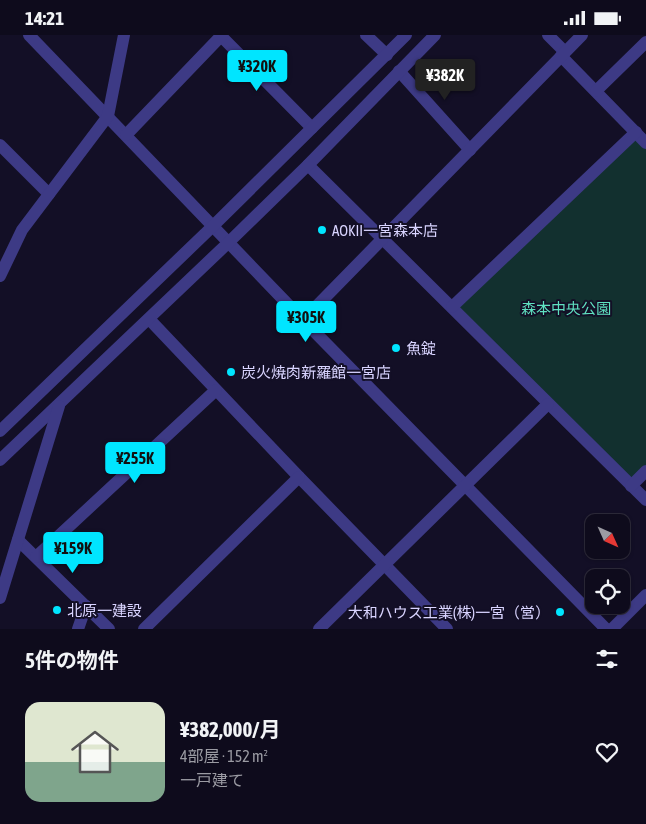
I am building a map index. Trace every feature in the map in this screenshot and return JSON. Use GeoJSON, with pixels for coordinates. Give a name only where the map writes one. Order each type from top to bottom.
{"type":"FeatureCollection","features":[{"type":"Feature","properties":{"kind":"street"},"geometry":{"type":"LineString","coordinates":[[29,35],[303,320],[606,629]]}},
{"type":"Feature","properties":{"kind":"street"},"geometry":{"type":"LineString","coordinates":[[0,276],[22,230],[108,116],[124,35]]}},
{"type":"Feature","properties":{"kind":"street"},"geometry":{"type":"LineString","coordinates":[[126,135],[222,35],[312,128]]}},
{"type":"Feature","properties":{"kind":"street"},"geometry":{"type":"LineString","coordinates":[[366,35],[387,55]]}},
{"type":"Feature","properties":{"kind":"street"},"geometry":{"type":"LineString","coordinates":[[0,431],[213,226],[406,35]]}},
{"type":"Feature","properties":{"kind":"street"},"geometry":{"type":"LineString","coordinates":[[0,460],[308,165],[435,35]]}},
{"type":"Feature","properties":{"kind":"street"},"geometry":{"type":"LineString","coordinates":[[548,35],[596,91],[646,143]]}},
{"type":"Feature","properties":{"kind":"street"},"geometry":{"type":"LineString","coordinates":[[303,320],[582,35]]}},
{"type":"Feature","properties":{"kind":"street"},"geometry":{"type":"LineString","coordinates":[[596,91],[646,42]]}},
{"type":"Feature","properties":{"kind":"street"},"geometry":{"type":"LineString","coordinates":[[399,71],[470,149]]}},
{"type":"Feature","properties":{"kind":"street"},"geometry":{"type":"LineString","coordinates":[[452,307],[636,132]]}},
{"type":"Feature","properties":{"kind":"street"},"geometry":{"type":"LineString","coordinates":[[0,145],[49,194]]}},
{"type":"Feature","properties":{"kind":"street"},"geometry":{"type":"LineString","coordinates":[[308,165],[646,500]]}},
{"type":"Feature","properties":{"kind":"street"},"geometry":{"type":"LineString","coordinates":[[149,319],[446,629]]}},
{"type":"Feature","properties":{"kind":"street"},"geometry":{"type":"LineString","coordinates":[[36,557],[216,391]]}},
{"type":"Feature","properties":{"kind":"street"},"geometry":{"type":"LineString","coordinates":[[0,598],[60,404]]}},
{"type":"Feature","properties":{"kind":"street"},"geometry":{"type":"LineString","coordinates":[[319,629],[548,404]]}},
{"type":"Feature","properties":{"kind":"street"},"geometry":{"type":"LineString","coordinates":[[631,485],[646,471]]}},
{"type":"Feature","properties":{"kind":"street"},"geometry":{"type":"LineString","coordinates":[[144,629],[299,477]]}},
{"type":"Feature","properties":{"kind":"street"},"geometry":{"type":"LineString","coordinates":[[18,539],[109,629]]}},
{"type":"Feature","properties":{"kind":"street"},"geometry":{"type":"LineString","coordinates":[[612,629],[646,595]]}},
{"type":"Feature","properties":{"kind":"street"},"geometry":{"type":"LineString","coordinates":[[78,629],[86,606]]}},
{"type":"Feature","properties":{"kind":"green space","name":"森本中央公園"},"geometry":{"type":"Polygon","coordinates":[[[636,132],[646,143],[646,471],[631,486],[452,307],[636,132]]]}},
{"type":"Feature","properties":{"kind":"place","name":"AOKII一宮森本店"},"geometry":{"type":"Point","coordinates":[322,230]}},
{"type":"Feature","properties":{"kind":"place","name":"魚錠"},"geometry":{"type":"Point","coordinates":[396,348]}},
{"type":"Feature","properties":{"kind":"place","name":"炭火焼肉新羅館一宮店"},"geometry":{"type":"Point","coordinates":[231,372]}},
{"type":"Feature","properties":{"kind":"place","name":"北原一建設"},"geometry":{"type":"Point","coordinates":[57,610]}},
{"type":"Feature","properties":{"kind":"place","name":"大和ハウス工業(株)一宮（営）"},"geometry":{"type":"Point","coordinates":[560,612]}}]}
